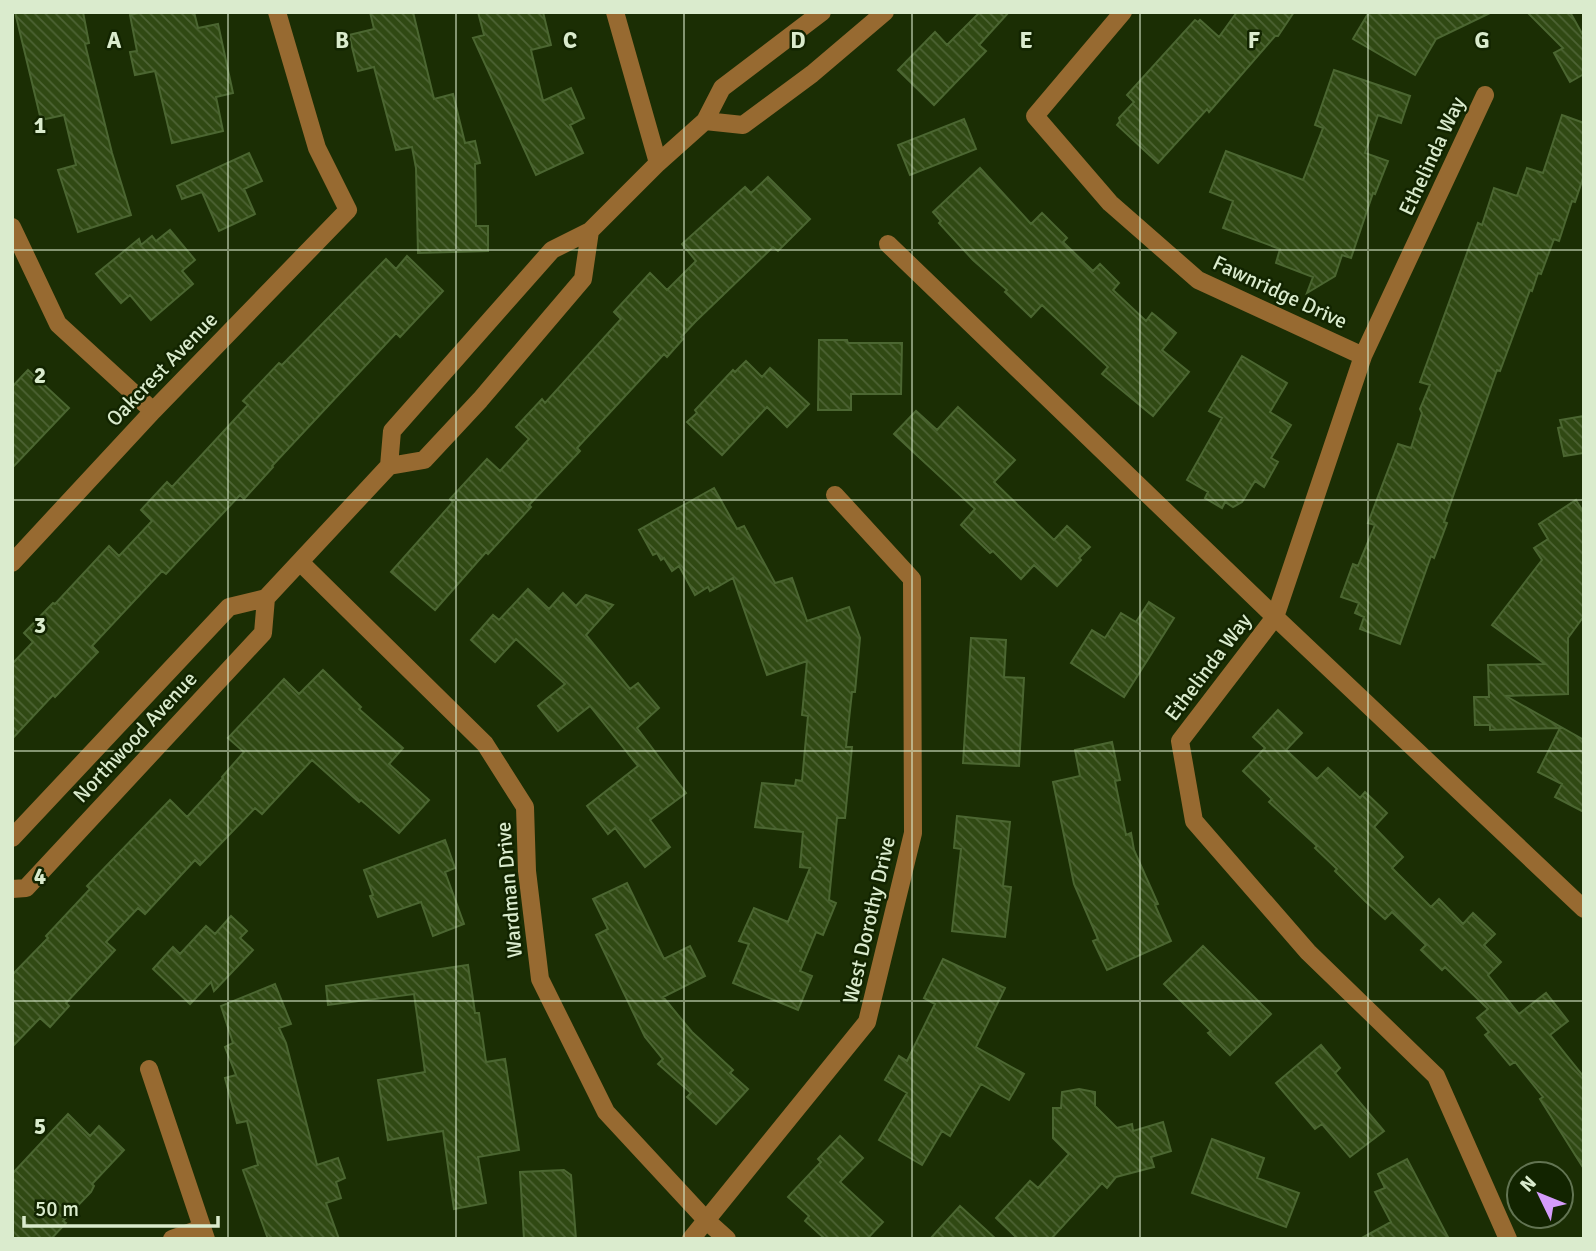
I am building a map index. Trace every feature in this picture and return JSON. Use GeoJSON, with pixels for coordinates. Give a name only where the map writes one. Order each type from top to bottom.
{"type":"FeatureCollection","features":[{"type":"Feature","properties":{"kind":"street","name":"Oakcrest Avenue"},"geometry":{"type":"LineString","coordinates":[[12,564],[153,411],[348,210],[317,148],[277,12]]}},
{"type":"Feature","properties":{"kind":"street"},"geometry":{"type":"LineString","coordinates":[[615,12],[657,163]]}},
{"type":"Feature","properties":{"kind":"street"},"geometry":{"type":"LineString","coordinates":[[389,466],[392,430],[552,250],[590,231],[657,163],[705,121],[722,88],[822,12]]}},
{"type":"Feature","properties":{"kind":"street"},"geometry":{"type":"LineString","coordinates":[[705,121],[743,125],[812,74],[885,12]]}},
{"type":"Feature","properties":{"kind":"street","name":"Fawnridge Drive"},"geometry":{"type":"LineString","coordinates":[[1124,12],[1035,116],[1110,203],[1198,279],[1363,356]]}},
{"type":"Feature","properties":{"kind":"street","name":"Ethelinda Way"},"geometry":{"type":"LineString","coordinates":[[1485,95],[1363,356],[1275,617],[1180,741],[1194,821],[1308,952],[1436,1076],[1508,1239]]}},
{"type":"Feature","properties":{"kind":"street"},"geometry":{"type":"LineString","coordinates":[[12,227],[58,324],[153,411]]}},
{"type":"Feature","properties":{"kind":"street"},"geometry":{"type":"LineString","coordinates":[[266,598],[389,466],[424,460],[534,337],[583,279],[590,231]]}},
{"type":"Feature","properties":{"kind":"street"},"geometry":{"type":"LineString","coordinates":[[888,244],[1275,617],[1584,909]]}},
{"type":"Feature","properties":{"kind":"street","name":"West Dorothy Drive"},"geometry":{"type":"LineString","coordinates":[[691,1239],[708,1222],[867,1022],[913,833],[912,579],[835,495]]}},
{"type":"Feature","properties":{"kind":"street","name":"Wardman Drive"},"geometry":{"type":"LineString","coordinates":[[300,562],[485,744],[519,797],[525,807],[527,871],[540,979],[606,1112],[727,1239]]}},
{"type":"Feature","properties":{"kind":"street","name":"Northwood Avenue"},"geometry":{"type":"LineString","coordinates":[[12,838],[229,607],[266,598],[263,633],[26,888],[12,889]]}},
{"type":"Feature","properties":{"kind":"street"},"geometry":{"type":"LineString","coordinates":[[149,1069],[204,1233],[172,1239]]}},
{"type":"Feature","properties":{"kind":"building"},"geometry":{"type":"Polygon","coordinates":[[[15,12],[83,12],[89,43],[85,44],[112,153],[131,215],[78,232],[58,170],[76,165],[64,115],[41,120],[15,12]]]}},
{"type":"Feature","properties":{"kind":"building"},"geometry":{"type":"Polygon","coordinates":[[[144,12],[194,12],[198,28],[218,24],[233,93],[216,97],[223,131],[172,143],[155,71],[135,75],[130,52],[137,51],[130,15],[144,12]]]}},
{"type":"Feature","properties":{"kind":"building"},"geometry":{"type":"Polygon","coordinates":[[[370,12],[413,12],[434,99],[453,94],[465,143],[475,141],[480,163],[475,164],[476,226],[488,226],[488,251],[418,253],[416,168],[412,147],[396,150],[374,67],[358,71],[349,35],[374,29],[370,12]]]}},
{"type":"Feature","properties":{"kind":"building"},"geometry":{"type":"Polygon","coordinates":[[[478,12],[543,12],[551,45],[531,50],[543,101],[571,88],[584,118],[570,125],[583,153],[536,175],[473,38],[484,35],[478,12]]]}},
{"type":"Feature","properties":{"kind":"building"},"geometry":{"type":"Polygon","coordinates":[[[980,12],[1009,12],[979,45],[986,51],[934,105],[898,70],[935,32],[947,45],[980,12]]]}},
{"type":"Feature","properties":{"kind":"building"},"geometry":{"type":"Polygon","coordinates":[[[1237,12],[1294,12],[1278,36],[1275,36],[1209,112],[1207,109],[1158,163],[1117,125],[1119,118],[1134,102],[1127,95],[1195,20],[1200,20],[1219,37],[1237,12]]]}},
{"type":"Feature","properties":{"kind":"building"},"geometry":{"type":"Polygon","coordinates":[[[1369,12],[1492,12],[1436,39],[1415,75],[1353,39],[1369,12]]]}},
{"type":"Feature","properties":{"kind":"building"},"geometry":{"type":"Polygon","coordinates":[[[1527,12],[1570,12],[1584,37],[1584,74],[1570,82],[1554,53],[1563,48],[1527,12]]]}},
{"type":"Feature","properties":{"kind":"building"},"geometry":{"type":"Polygon","coordinates":[[[1334,70],[1410,96],[1401,123],[1378,115],[1365,153],[1388,161],[1375,194],[1373,193],[1351,258],[1342,255],[1335,276],[1307,293],[1313,277],[1276,263],[1280,249],[1223,228],[1233,201],[1210,192],[1226,151],[1303,180],[1323,128],[1315,125],[1334,70]]]}},
{"type":"Feature","properties":{"kind":"building"},"geometry":{"type":"Polygon","coordinates":[[[1562,115],[1584,123],[1584,175],[1559,241],[1554,239],[1541,274],[1538,273],[1532,291],[1530,290],[1500,371],[1497,370],[1444,522],[1447,523],[1434,558],[1431,556],[1400,644],[1360,629],[1364,617],[1355,613],[1359,603],[1341,597],[1353,564],[1358,566],[1375,525],[1368,523],[1398,444],[1411,448],[1422,413],[1420,409],[1430,385],[1420,382],[1478,223],[1482,225],[1494,188],[1517,196],[1527,168],[1543,173],[1562,115]]]}},
{"type":"Feature","properties":{"kind":"building"},"geometry":{"type":"Polygon","coordinates":[[[964,119],[976,149],[910,175],[898,145],[964,119]]]}},
{"type":"Feature","properties":{"kind":"building"},"geometry":{"type":"Polygon","coordinates":[[[249,153],[262,181],[244,189],[255,214],[219,231],[202,192],[182,199],[177,186],[249,153]]]}},
{"type":"Feature","properties":{"kind":"building"},"geometry":{"type":"Polygon","coordinates":[[[980,168],[1031,224],[1042,213],[1067,238],[1063,242],[1093,271],[1100,264],[1119,283],[1113,290],[1146,321],[1152,313],[1176,333],[1162,350],[1189,372],[1153,416],[1102,374],[1108,367],[1042,305],[1031,317],[939,223],[941,221],[933,212],[980,168]]]}},
{"type":"Feature","properties":{"kind":"building"},"geometry":{"type":"Polygon","coordinates":[[[768,177],[810,219],[778,251],[773,247],[695,322],[667,357],[664,354],[577,448],[580,451],[529,505],[531,507],[488,554],[486,552],[435,610],[391,572],[453,502],[450,499],[487,459],[500,471],[529,439],[516,427],[542,399],[545,403],[621,319],[614,312],[650,273],[667,290],[696,261],[682,244],[745,187],[751,193],[768,177]]]}},
{"type":"Feature","properties":{"kind":"building"},"geometry":{"type":"Polygon","coordinates":[[[170,230],[195,260],[182,271],[193,284],[151,320],[130,295],[121,303],[96,274],[139,239],[141,245],[152,236],[156,241],[170,230]]]}},
{"type":"Feature","properties":{"kind":"building"},"geometry":{"type":"Polygon","coordinates":[[[407,256],[443,291],[400,337],[396,333],[244,499],[240,495],[166,574],[162,571],[92,646],[98,652],[12,739],[12,664],[33,642],[24,633],[109,546],[119,556],[152,521],[141,510],[167,482],[172,487],[248,405],[243,401],[279,363],[282,365],[386,259],[396,269],[407,256]]]}},
{"type":"Feature","properties":{"kind":"building"},"geometry":{"type":"Polygon","coordinates":[[[819,340],[902,343],[901,394],[851,394],[851,410],[818,410],[819,340]]]}},
{"type":"Feature","properties":{"kind":"building"},"geometry":{"type":"Polygon","coordinates":[[[1242,356],[1287,383],[1270,412],[1291,425],[1271,458],[1278,462],[1264,487],[1255,481],[1242,502],[1233,507],[1225,502],[1222,508],[1205,498],[1208,492],[1187,480],[1222,418],[1209,411],[1242,356]]]}},
{"type":"Feature","properties":{"kind":"building"},"geometry":{"type":"Polygon","coordinates":[[[746,361],[762,377],[770,368],[809,404],[787,427],[767,407],[722,455],[687,422],[733,370],[735,372],[746,361]]]}},
{"type":"Feature","properties":{"kind":"building"},"geometry":{"type":"Polygon","coordinates":[[[28,370],[69,408],[12,468],[12,387],[28,370]]]}},
{"type":"Feature","properties":{"kind":"building"},"geometry":{"type":"Polygon","coordinates":[[[958,407],[1015,460],[994,482],[1054,540],[1067,526],[1090,547],[1057,586],[1034,565],[1021,579],[993,551],[990,553],[961,525],[975,509],[894,434],[916,411],[937,430],[958,407]]]}},
{"type":"Feature","properties":{"kind":"building"},"geometry":{"type":"Polygon","coordinates":[[[1584,416],[1584,453],[1564,456],[1558,428],[1562,427],[1560,420],[1584,416]]]}},
{"type":"Feature","properties":{"kind":"building"},"geometry":{"type":"Polygon","coordinates":[[[714,488],[737,529],[744,526],[775,583],[792,578],[807,621],[849,607],[860,638],[846,747],[852,747],[845,818],[837,818],[829,900],[836,903],[823,935],[816,932],[800,971],[812,976],[798,1010],[733,983],[749,944],[739,941],[754,908],[788,922],[810,868],[800,867],[803,832],[755,827],[762,783],[795,786],[796,780],[802,781],[808,716],[802,715],[807,661],[767,675],[733,578],[710,591],[708,587],[695,595],[679,566],[672,571],[664,558],[661,560],[657,553],[653,555],[639,530],[714,488]]]}},
{"type":"Feature","properties":{"kind":"building"},"geometry":{"type":"Polygon","coordinates":[[[1576,500],[1584,513],[1584,616],[1568,638],[1568,694],[1506,696],[1584,740],[1584,812],[1555,797],[1562,784],[1538,772],[1560,728],[1490,730],[1490,725],[1475,725],[1474,697],[1489,697],[1488,665],[1545,664],[1492,625],[1542,560],[1534,548],[1548,539],[1539,524],[1576,500]]]}},
{"type":"Feature","properties":{"kind":"building"},"geometry":{"type":"Polygon","coordinates":[[[528,589],[549,609],[563,593],[576,606],[586,595],[613,605],[586,635],[630,689],[638,683],[659,708],[637,728],[686,793],[650,820],[670,847],[645,867],[615,828],[608,834],[587,806],[638,766],[590,706],[558,731],[538,706],[565,684],[516,639],[495,662],[471,640],[493,615],[499,620],[528,589]]]}},
{"type":"Feature","properties":{"kind":"building"},"geometry":{"type":"Polygon","coordinates":[[[1149,602],[1174,618],[1124,697],[1071,663],[1092,630],[1105,638],[1121,613],[1136,622],[1149,602]]]}},
{"type":"Feature","properties":{"kind":"building"},"geometry":{"type":"Polygon","coordinates":[[[971,638],[1006,640],[1004,677],[1024,678],[1019,766],[963,763],[971,638]]]}},
{"type":"Feature","properties":{"kind":"building"},"geometry":{"type":"Polygon","coordinates":[[[323,670],[361,707],[359,709],[403,748],[389,764],[429,800],[399,833],[312,760],[262,814],[255,808],[200,865],[195,860],[145,914],[138,908],[106,942],[115,950],[66,1003],[69,1006],[50,1027],[40,1018],[12,1047],[12,975],[90,889],[87,886],[170,800],[187,817],[223,778],[244,752],[228,738],[284,679],[299,694],[323,670]]]}},
{"type":"Feature","properties":{"kind":"building"},"geometry":{"type":"Polygon","coordinates":[[[1278,710],[1302,733],[1286,750],[1317,779],[1328,768],[1360,798],[1365,792],[1387,813],[1374,827],[1403,857],[1392,868],[1431,907],[1439,899],[1463,924],[1473,913],[1495,934],[1484,945],[1501,962],[1488,975],[1519,1014],[1546,993],[1568,1021],[1550,1035],[1584,1077],[1584,1169],[1540,1099],[1543,1097],[1515,1062],[1510,1065],[1485,1035],[1489,1032],[1477,1018],[1488,1009],[1445,967],[1442,970],[1421,950],[1426,945],[1392,912],[1385,919],[1365,901],[1335,871],[1337,869],[1315,848],[1317,846],[1269,802],[1272,799],[1243,771],[1265,748],[1253,737],[1278,710]]]}},
{"type":"Feature","properties":{"kind":"building"},"geometry":{"type":"Polygon","coordinates":[[[1112,742],[1120,780],[1115,781],[1126,835],[1131,833],[1134,850],[1171,941],[1107,970],[1093,941],[1098,939],[1074,884],[1053,782],[1080,776],[1075,750],[1112,742]]]}},
{"type":"Feature","properties":{"kind":"building"},"geometry":{"type":"Polygon","coordinates":[[[957,816],[1010,822],[1003,886],[1011,887],[1005,937],[952,931],[961,849],[954,848],[957,816]]]}},
{"type":"Feature","properties":{"kind":"building"},"geometry":{"type":"Polygon","coordinates":[[[445,840],[455,868],[445,872],[464,924],[433,936],[421,902],[378,917],[364,870],[445,840]]]}},
{"type":"Feature","properties":{"kind":"building"},"geometry":{"type":"Polygon","coordinates":[[[627,883],[664,959],[690,946],[705,976],[663,997],[692,1032],[733,1070],[730,1073],[748,1089],[716,1124],[687,1097],[691,1093],[658,1064],[663,1059],[645,1037],[596,935],[608,929],[593,899],[627,883]]]}},
{"type":"Feature","properties":{"kind":"building"},"geometry":{"type":"Polygon","coordinates":[[[231,916],[247,931],[240,938],[253,950],[214,991],[211,982],[190,1004],[153,969],[173,947],[180,954],[206,926],[215,934],[231,916]]]}},
{"type":"Feature","properties":{"kind":"building"},"geometry":{"type":"Polygon","coordinates":[[[1203,946],[1271,1014],[1230,1055],[1208,1033],[1211,1031],[1164,984],[1203,946]]]}},
{"type":"Feature","properties":{"kind":"building"},"geometry":{"type":"Polygon","coordinates":[[[943,959],[1005,988],[976,1047],[1024,1074],[1009,1100],[981,1084],[950,1136],[942,1131],[922,1165],[879,1140],[907,1093],[885,1080],[899,1056],[907,1061],[935,1004],[924,998],[943,959]]]}},
{"type":"Feature","properties":{"kind":"building"},"geometry":{"type":"Polygon","coordinates":[[[468,965],[486,1062],[505,1059],[519,1150],[478,1157],[486,1203],[454,1209],[443,1131],[388,1140],[378,1080],[425,1072],[414,994],[328,1005],[326,986],[468,965]]]}},
{"type":"Feature","properties":{"kind":"building"},"geometry":{"type":"Polygon","coordinates":[[[275,984],[291,1024],[279,1028],[286,1043],[317,1165],[338,1158],[345,1178],[336,1182],[341,1198],[326,1203],[339,1239],[268,1239],[243,1170],[258,1165],[247,1121],[237,1123],[225,1078],[236,1075],[225,1047],[233,1043],[221,1006],[275,984]]]}},
{"type":"Feature","properties":{"kind":"building"},"geometry":{"type":"Polygon","coordinates":[[[1321,1045],[1340,1068],[1335,1073],[1384,1131],[1350,1157],[1322,1124],[1315,1129],[1276,1083],[1321,1045]]]}},
{"type":"Feature","properties":{"kind":"building"},"geometry":{"type":"Polygon","coordinates":[[[1079,1089],[1095,1092],[1095,1106],[1117,1128],[1132,1124],[1133,1131],[1163,1122],[1171,1151],[1151,1157],[1154,1167],[1116,1177],[1107,1188],[1102,1183],[1051,1239],[1018,1239],[996,1218],[1030,1181],[1038,1188],[1069,1154],[1053,1138],[1053,1108],[1061,1108],[1062,1092],[1079,1089]]]}},
{"type":"Feature","properties":{"kind":"building"},"geometry":{"type":"Polygon","coordinates":[[[68,1114],[90,1136],[99,1126],[124,1150],[92,1184],[94,1186],[91,1192],[63,1221],[66,1223],[51,1239],[12,1239],[12,1174],[68,1114]]]}},
{"type":"Feature","properties":{"kind":"building"},"geometry":{"type":"Polygon","coordinates":[[[840,1136],[863,1158],[840,1182],[883,1222],[867,1239],[825,1239],[805,1221],[809,1216],[788,1197],[821,1162],[818,1159],[840,1136]]]}},
{"type":"Feature","properties":{"kind":"building"},"geometry":{"type":"Polygon","coordinates":[[[1212,1139],[1264,1158],[1257,1178],[1299,1193],[1286,1227],[1192,1193],[1212,1139]]]}},
{"type":"Feature","properties":{"kind":"building"},"geometry":{"type":"Polygon","coordinates":[[[1407,1159],[1449,1239],[1360,1239],[1391,1222],[1375,1192],[1385,1188],[1378,1174],[1407,1159]]]}},
{"type":"Feature","properties":{"kind":"building"},"geometry":{"type":"Polygon","coordinates":[[[564,1170],[571,1175],[576,1239],[524,1239],[520,1172],[564,1170]]]}},
{"type":"Feature","properties":{"kind":"building"},"geometry":{"type":"Polygon","coordinates":[[[960,1206],[996,1239],[930,1239],[960,1206]]]}}]}
